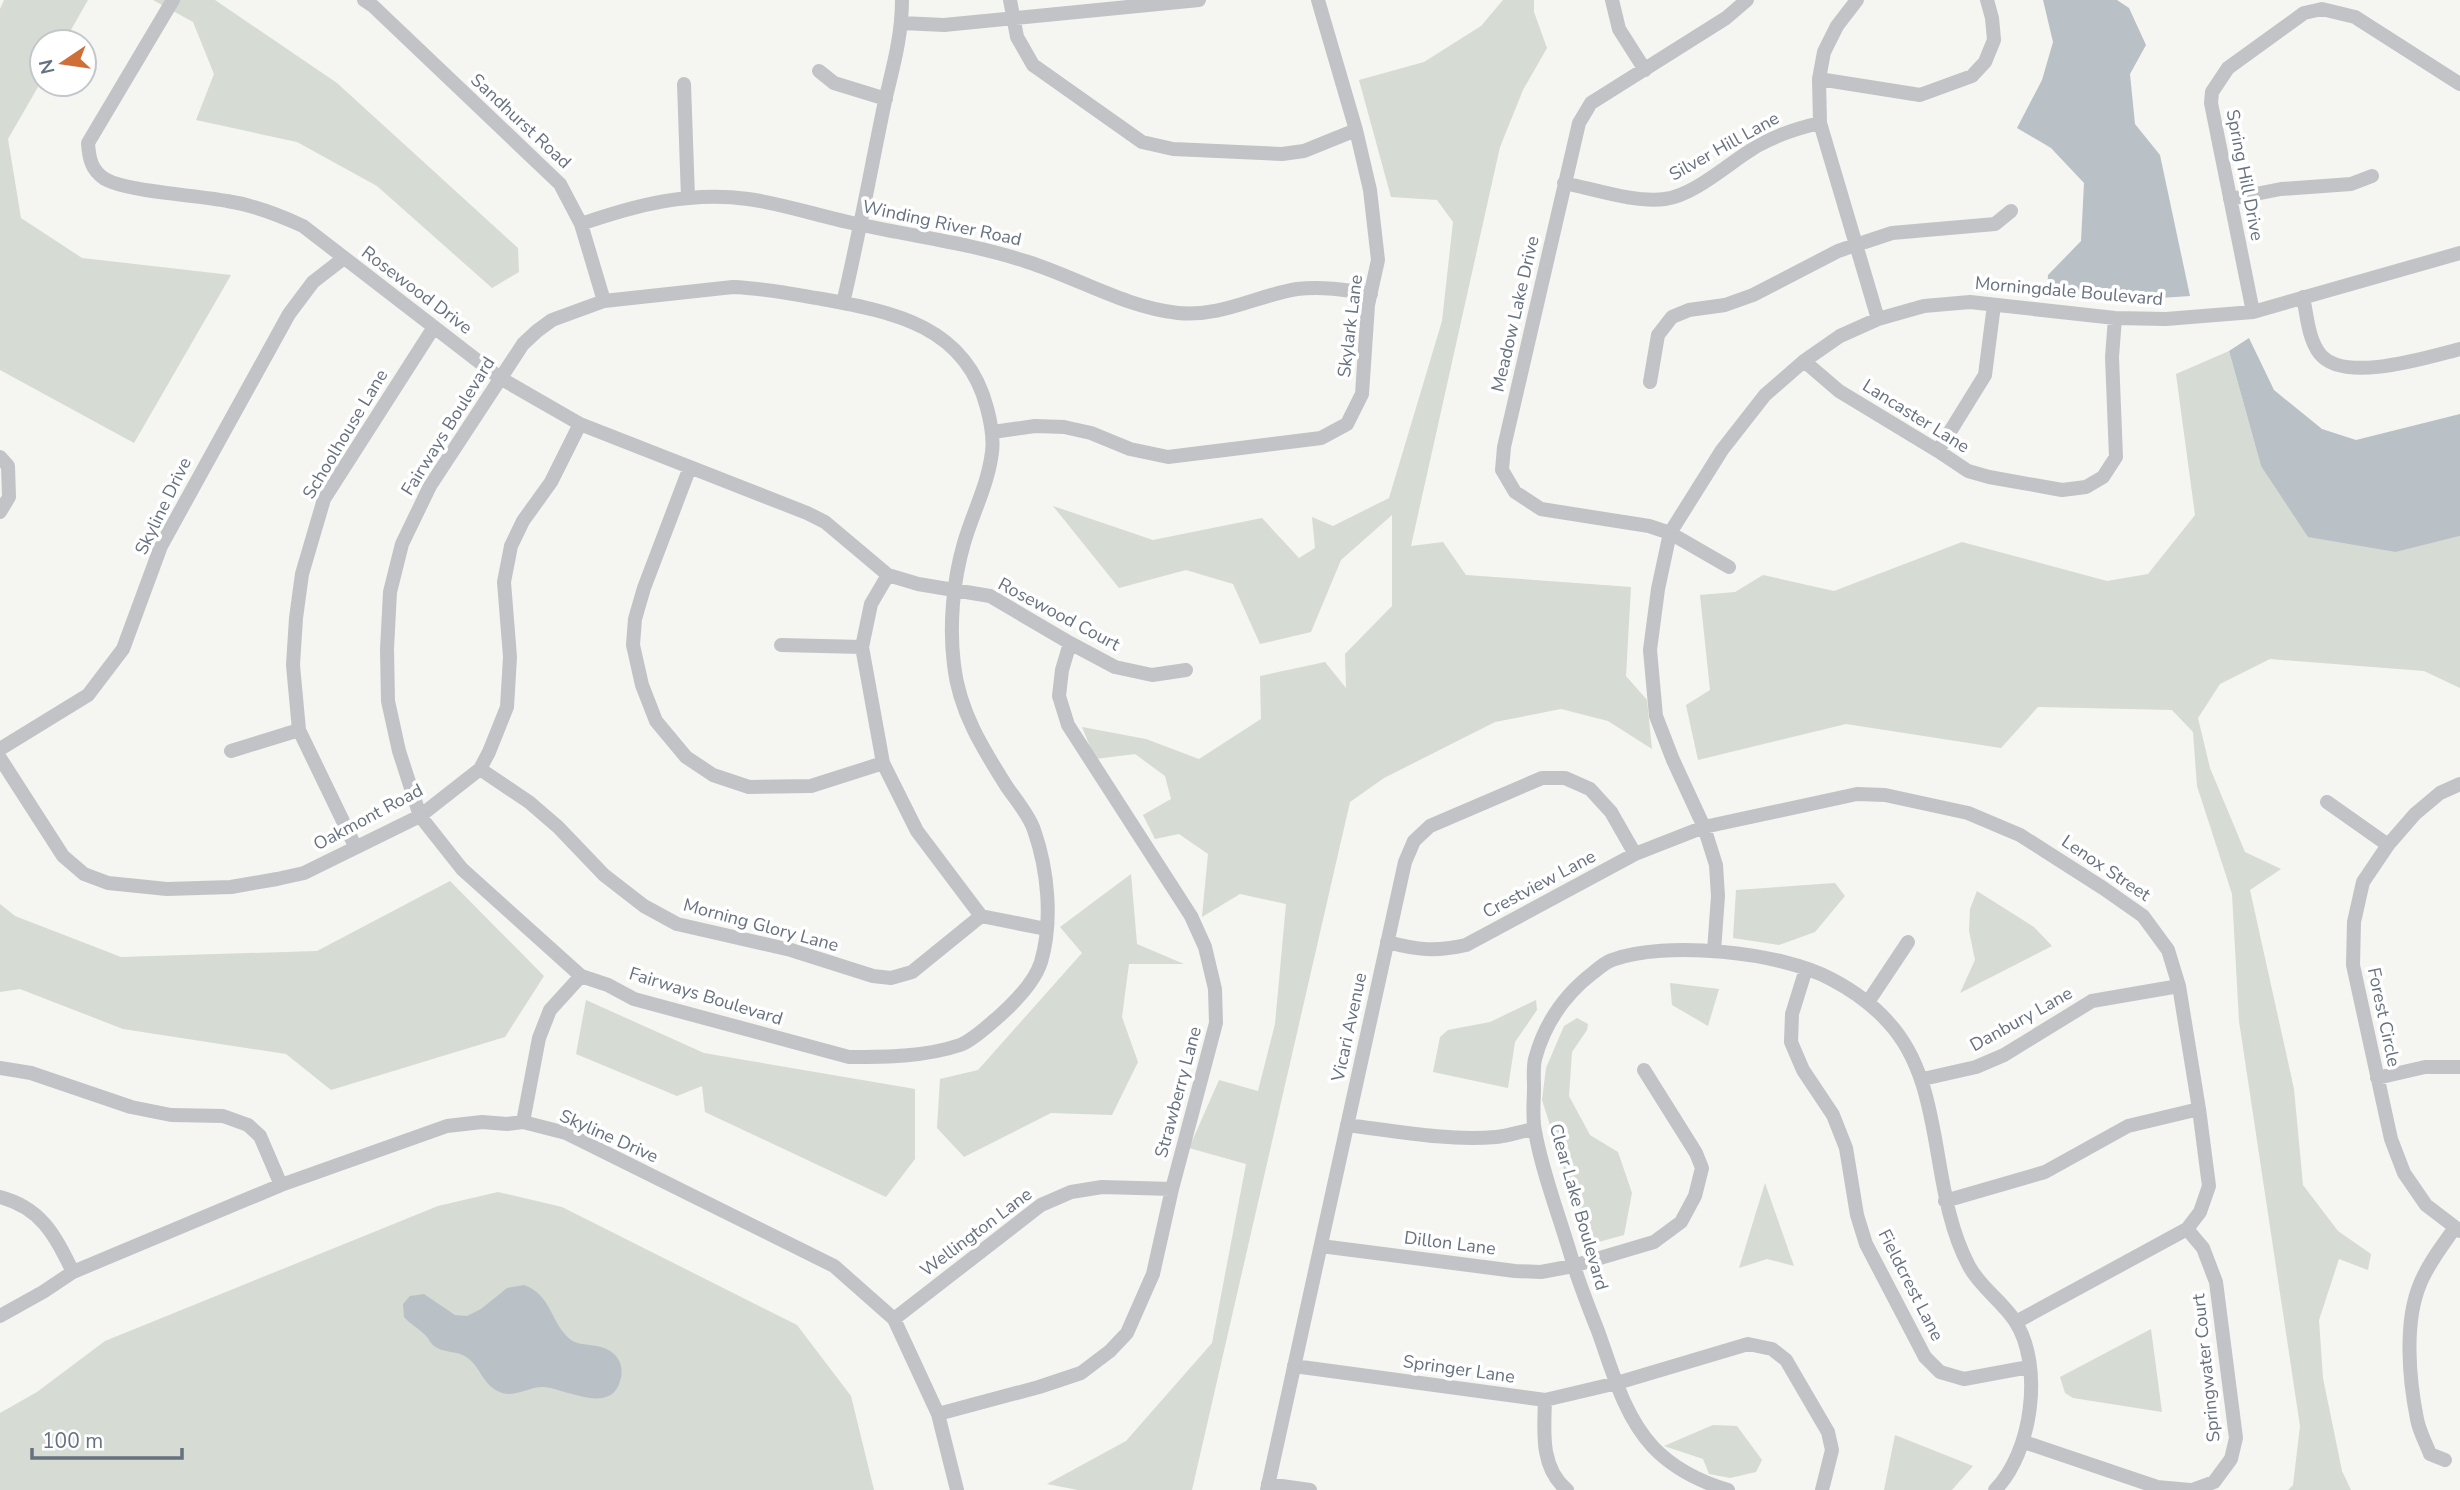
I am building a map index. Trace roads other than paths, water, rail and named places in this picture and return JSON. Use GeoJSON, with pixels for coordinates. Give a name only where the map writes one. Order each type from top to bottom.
{"type":"FeatureCollection","features":[{"type":"Feature","properties":{"kind":"street","name":"Rosewood Drive"},"geometry":{"type":"LineString","coordinates":[[173,0],[88,143],[89,163],[104,178],[123,185],[265,209],[303,226],[500,378],[580,424],[769,497],[816,518],[888,575],[918,584],[955,589]]}},
{"type":"Feature","properties":{"kind":"street","name":"Sandhurst Road"},"geometry":{"type":"LineString","coordinates":[[364,0],[560,184],[582,224],[604,301]]}},
{"type":"Feature","properties":{"kind":"street"},"geometry":{"type":"LineString","coordinates":[[843,303],[898,54],[902,0]]}},
{"type":"Feature","properties":{"kind":"street"},"geometry":{"type":"LineString","coordinates":[[1010,0],[1017,37],[1033,65],[1142,142],[1173,149],[1282,154],[1304,151],[1356,130]]}},
{"type":"Feature","properties":{"kind":"street"},"geometry":{"type":"LineString","coordinates":[[902,23],[944,25],[1199,0]]}},
{"type":"Feature","properties":{"kind":"street","name":"Skylark Lane"},"geometry":{"type":"LineString","coordinates":[[993,432],[1035,426],[1064,426],[1091,433],[1130,449],[1168,457],[1321,438],[1346,424],[1362,394],[1371,294],[1378,260],[1370,190],[1356,130],[1318,0]]}},
{"type":"Feature","properties":{"kind":"street"},"geometry":{"type":"LineString","coordinates":[[1612,0],[1619,29],[1645,70]]}},
{"type":"Feature","properties":{"kind":"street","name":"Meadow Lake Drive"},"geometry":{"type":"LineString","coordinates":[[1729,567],[1670,533],[1626,522],[1541,509],[1515,492],[1502,470],[1504,447],[1579,123],[1591,103],[1726,18],[1748,0]]}},
{"type":"Feature","properties":{"kind":"street"},"geometry":{"type":"LineString","coordinates":[[1857,0],[1837,26],[1824,52],[1819,79],[1820,123],[1878,318]]}},
{"type":"Feature","properties":{"kind":"street"},"geometry":{"type":"LineString","coordinates":[[1819,79],[1920,95],[1972,76],[1985,62],[1994,40],[1987,0]]}},
{"type":"Feature","properties":{"kind":"street","name":"Spring Hill Drive"},"geometry":{"type":"LineString","coordinates":[[2253,312],[2211,103],[2212,92],[2228,68],[2304,13],[2322,9],[2355,17],[2460,84]]}},
{"type":"Feature","properties":{"kind":"street"},"geometry":{"type":"LineString","coordinates":[[819,71],[834,83],[886,99]]}},
{"type":"Feature","properties":{"kind":"street"},"geometry":{"type":"LineString","coordinates":[[684,84],[688,198]]}},
{"type":"Feature","properties":{"kind":"street","name":"Silver Hill Lane"},"geometry":{"type":"LineString","coordinates":[[1564,183],[1644,199],[1668,199],[1693,188],[1758,146],[1790,129],[1820,123]]}},
{"type":"Feature","properties":{"kind":"street"},"geometry":{"type":"LineString","coordinates":[[2230,199],[2281,189],[2351,184],[2372,176]]}},
{"type":"Feature","properties":{"kind":"street","name":"Winding River Road"},"geometry":{"type":"LineString","coordinates":[[582,224],[655,201],[688,198],[747,199],[990,250],[1031,263],[1142,307],[1180,313],[1215,313],[1295,290],[1325,287],[1371,294]]}},
{"type":"Feature","properties":{"kind":"street"},"geometry":{"type":"LineString","coordinates":[[1650,382],[1658,335],[1672,317],[1689,310],[1725,305],[1753,295],[1838,251],[1892,233],[1995,224],[2011,211]]}},
{"type":"Feature","properties":{"kind":"street","name":"Morningdale Boulevard"},"geometry":{"type":"LineString","coordinates":[[1714,951],[1718,896],[1716,865],[1704,827],[1656,716],[1650,650],[1658,589],[1670,533],[1722,450],[1765,395],[1804,361],[1840,336],[1878,318],[1924,306],[1970,302],[2115,318],[2166,319],[2253,312],[2460,253]]}},
{"type":"Feature","properties":{"kind":"street","name":"Skyline Drive"},"geometry":{"type":"LineString","coordinates":[[0,749],[88,695],[123,649],[161,546],[289,314],[313,282],[344,258]]}},
{"type":"Feature","properties":{"kind":"street","name":"Fairways Boulevard"},"geometry":{"type":"LineString","coordinates":[[733,287],[761,288],[843,303],[911,319],[935,333],[951,347],[978,382],[993,432],[993,449],[987,479],[964,541],[955,589],[952,619],[954,666],[964,712],[985,752],[1034,827],[1048,898],[1041,964],[1017,1000],[982,1031],[962,1044],[926,1053],[849,1057],[634,999],[608,985],[581,976],[462,869],[420,816],[398,751],[388,701],[390,592],[402,544],[430,486],[523,344],[552,320],[604,301],[733,287]]}},
{"type":"Feature","properties":{"kind":"street"},"geometry":{"type":"LineString","coordinates":[[2303,297],[2312,339],[2319,353],[2327,360],[2344,366],[2359,368],[2414,360],[2460,349]]}},
{"type":"Feature","properties":{"kind":"street"},"geometry":{"type":"LineString","coordinates":[[1938,451],[1984,375],[1994,305]]}},
{"type":"Feature","properties":{"kind":"street","name":"Lancaster Lane"},"geometry":{"type":"LineString","coordinates":[[1804,361],[1839,391],[1968,471],[2062,490],[2085,487],[2103,477],[2116,457],[2112,357],[2115,318]]}},
{"type":"Feature","properties":{"kind":"street","name":"Schoolhouse Lane"},"geometry":{"type":"LineString","coordinates":[[355,846],[299,730],[293,665],[302,574],[324,499],[434,327]]}},
{"type":"Feature","properties":{"kind":"street","name":"Oakmont Road"},"geometry":{"type":"LineString","coordinates":[[0,758],[63,856],[84,874],[108,883],[167,889],[242,885],[304,873],[420,816],[480,769],[507,707],[510,657],[504,582],[511,546],[523,521],[551,482],[580,424]]}},
{"type":"Feature","properties":{"kind":"street"},"geometry":{"type":"LineString","coordinates":[[0,457],[8,466],[9,497],[0,512]]}},
{"type":"Feature","properties":{"kind":"street"},"geometry":{"type":"LineString","coordinates":[[690,467],[635,619],[633,645],[642,685],[656,721],[687,757],[713,775],[750,787],[811,786],[883,763]]}},
{"type":"Feature","properties":{"kind":"street"},"geometry":{"type":"LineString","coordinates":[[888,575],[871,604],[862,647],[883,763],[917,831],[981,916],[1046,929]]}},
{"type":"Feature","properties":{"kind":"street","name":"Rosewood Court"},"geometry":{"type":"LineString","coordinates":[[955,589],[990,596],[1115,667],[1152,675],[1186,670]]}},
{"type":"Feature","properties":{"kind":"street","name":"Strawberry Lane"},"geometry":{"type":"LineString","coordinates":[[939,1414],[1081,1373],[1110,1352],[1127,1333],[1153,1274],[1172,1189],[1216,1023],[1215,989],[1205,947],[1191,916],[1068,725],[1059,696],[1062,670],[1070,643]]}},
{"type":"Feature","properties":{"kind":"street"},"geometry":{"type":"LineString","coordinates":[[781,645],[862,647]]}},
{"type":"Feature","properties":{"kind":"street"},"geometry":{"type":"LineString","coordinates":[[231,751],[299,730]]}},
{"type":"Feature","properties":{"kind":"street","name":"Morning Glory Lane"},"geometry":{"type":"LineString","coordinates":[[480,769],[549,819],[604,875],[644,906],[677,925],[792,950],[873,976],[891,978],[912,972],[981,916]]}},
{"type":"Feature","properties":{"kind":"street","name":"Vicari Avenue"},"geometry":{"type":"LineString","coordinates":[[1268,1487],[1405,862],[1414,841],[1430,826],[1542,778],[1565,778],[1590,789],[1611,812],[1635,854]]}},
{"type":"Feature","properties":{"kind":"street","name":"Forest Circle"},"geometry":{"type":"LineString","coordinates":[[2457,1230],[2426,1205],[2404,1173],[2391,1139],[2353,965],[2354,922],[2363,882],[2388,845],[2415,814],[2440,793],[2460,784]]}},
{"type":"Feature","properties":{"kind":"street","name":"Lenox Street"},"geometry":{"type":"LineString","coordinates":[[1704,827],[1857,794],[1885,795],[1968,813],[2020,835],[2143,916],[2168,950],[2179,986],[2199,1109],[2209,1186],[2200,1212],[2187,1229]]}},
{"type":"Feature","properties":{"kind":"street"},"geometry":{"type":"LineString","coordinates":[[2327,802],[2388,845]]}},
{"type":"Feature","properties":{"kind":"street","name":"Crestview Lane"},"geometry":{"type":"LineString","coordinates":[[1387,942],[1416,950],[1441,951],[1466,945],[1635,854],[1704,827]]}},
{"type":"Feature","properties":{"kind":"street"},"geometry":{"type":"LineString","coordinates":[[1868,1002],[1908,942]]}},
{"type":"Feature","properties":{"kind":"street","name":"Clear Lake Boulevard"},"geometry":{"type":"LineString","coordinates":[[1728,1490],[1707,1487],[1679,1468],[1655,1449],[1636,1424],[1617,1383],[1573,1266],[1534,1129],[1534,1062],[1550,1019],[1573,988],[1609,960],[1657,949],[1714,951],[1790,964],[1829,977],[1868,1002],[1891,1025],[1911,1054],[1923,1079],[1945,1201],[1970,1268],[2016,1322],[2028,1356],[2031,1400],[2024,1442],[2004,1480],[1995,1490]]}},
{"type":"Feature","properties":{"kind":"street","name":"Fieldcrest Lane"},"geometry":{"type":"LineString","coordinates":[[1806,969],[1792,1014],[1791,1042],[1803,1070],[1833,1115],[1846,1148],[1857,1215],[1866,1244],[1925,1357],[1940,1372],[1964,1380],[2029,1367]]}},
{"type":"Feature","properties":{"kind":"street"},"geometry":{"type":"LineString","coordinates":[[523,1122],[539,1038],[550,1010],[581,976]]}},
{"type":"Feature","properties":{"kind":"street","name":"Danbury Lane"},"geometry":{"type":"LineString","coordinates":[[1923,1079],[1976,1067],[2004,1055],[2092,1001],[2179,986]]}},
{"type":"Feature","properties":{"kind":"street"},"geometry":{"type":"LineString","coordinates":[[2377,1078],[2425,1067],[2460,1067]]}},
{"type":"Feature","properties":{"kind":"street"},"geometry":{"type":"LineString","coordinates":[[0,1068],[31,1073],[131,1107],[171,1115],[223,1116],[248,1125],[260,1136],[281,1185]]}},
{"type":"Feature","properties":{"kind":"street","name":"Dillon Lane"},"geometry":{"type":"LineString","coordinates":[[1321,1246],[1541,1272],[1573,1266],[1654,1241],[1681,1222],[1695,1196],[1702,1168],[1696,1153],[1644,1070]]}},
{"type":"Feature","properties":{"kind":"street"},"geometry":{"type":"LineString","coordinates":[[1945,1201],[2045,1172],[2128,1125],[2199,1109]]}},
{"type":"Feature","properties":{"kind":"street","name":"Skyline Drive"},"geometry":{"type":"LineString","coordinates":[[0,1316],[73,1272],[281,1185],[446,1126],[482,1122],[523,1122],[566,1133],[834,1266],[894,1319],[939,1414],[957,1490]]}},
{"type":"Feature","properties":{"kind":"street"},"geometry":{"type":"LineString","coordinates":[[1347,1125],[1435,1137],[1469,1138],[1499,1137],[1534,1129]]}},
{"type":"Feature","properties":{"kind":"street","name":"Wellington Lane"},"geometry":{"type":"LineString","coordinates":[[894,1319],[1041,1205],[1071,1192],[1102,1187],[1172,1189]]}},
{"type":"Feature","properties":{"kind":"street"},"geometry":{"type":"LineString","coordinates":[[0,1197],[15,1201],[40,1216],[58,1241],[73,1272]]}},
{"type":"Feature","properties":{"kind":"street"},"geometry":{"type":"LineString","coordinates":[[2016,1322],[2187,1229]]}},
{"type":"Feature","properties":{"kind":"street","name":"Springwater Court"},"geometry":{"type":"LineString","coordinates":[[2024,1442],[2157,1487],[2191,1490],[2214,1482],[2231,1459],[2236,1438],[2216,1282],[2203,1248],[2187,1229]]}},
{"type":"Feature","properties":{"kind":"street"},"geometry":{"type":"LineString","coordinates":[[2445,1460],[2430,1454],[2417,1421],[2409,1363],[2412,1318],[2419,1286],[2437,1252],[2457,1230]]}},
{"type":"Feature","properties":{"kind":"street","name":"Springer Lane"},"geometry":{"type":"LineString","coordinates":[[1294,1366],[1545,1400],[1617,1383],[1748,1344],[1772,1349],[1786,1360],[1828,1432],[1832,1450],[1822,1490]]}},
{"type":"Feature","properties":{"kind":"street"},"geometry":{"type":"LineString","coordinates":[[1545,1400],[1544,1443],[1549,1464],[1560,1488]]}},
{"type":"Feature","properties":{"kind":"street"},"geometry":{"type":"LineString","coordinates":[[1268,1487],[1310,1490]]}}]}
